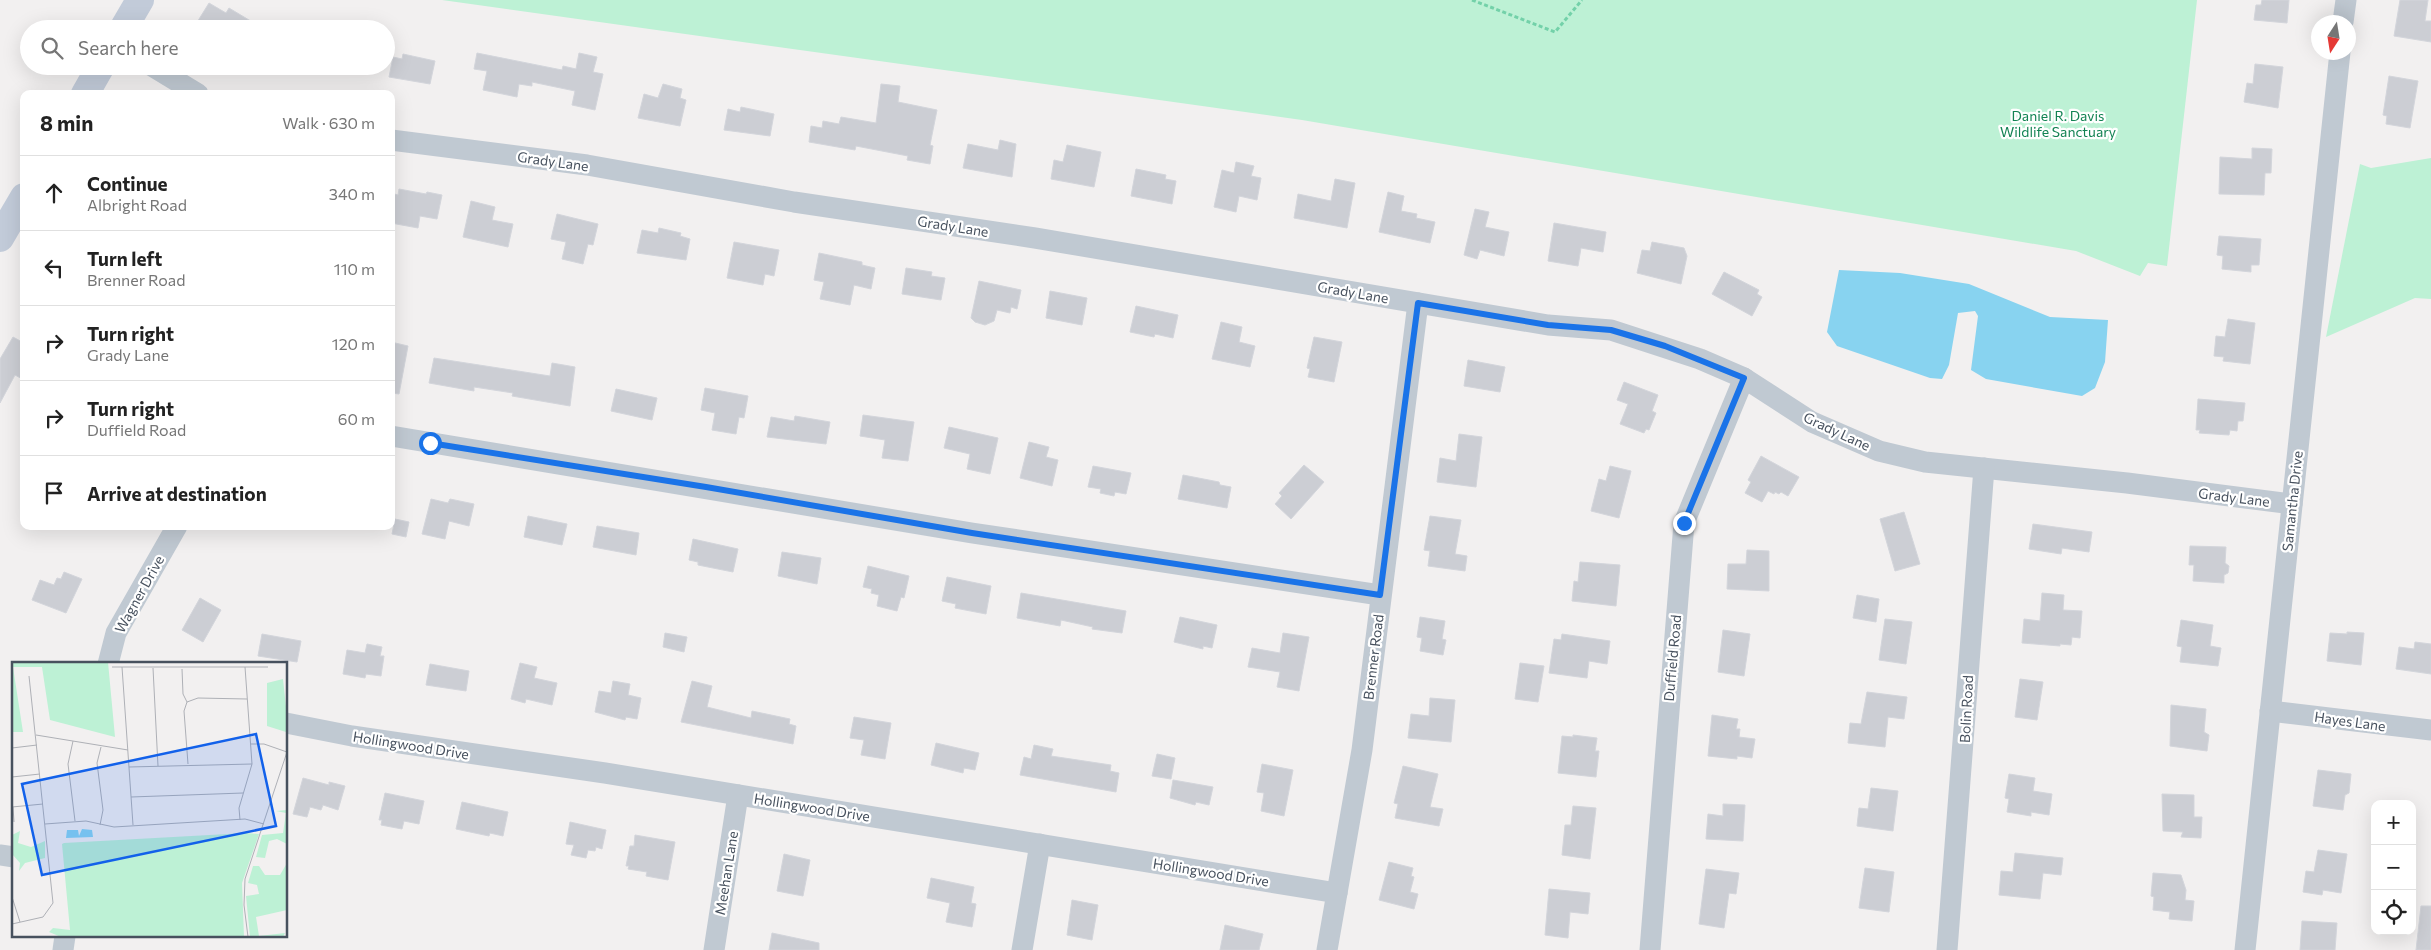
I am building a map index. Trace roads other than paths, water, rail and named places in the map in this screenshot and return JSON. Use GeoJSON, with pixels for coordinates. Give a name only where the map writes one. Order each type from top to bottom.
{"type":"FeatureCollection","features":[{"type":"Feature","properties":{"kind":"main road"},"geometry":{"type":"LineString","coordinates":[[128,20],[140,0]]}},
{"type":"Feature","properties":{"kind":"main road"},"geometry":{"type":"LineString","coordinates":[[87,90],[96,75]]}},
{"type":"Feature","properties":{"kind":"main road"},"geometry":{"type":"LineString","coordinates":[[0,238],[20,204]]}},
{"type":"Feature","properties":{"kind":"street"},"geometry":{"type":"LineString","coordinates":[[2344,15],[2346,0]]}},
{"type":"Feature","properties":{"kind":"street","name":"Samantha Drive"},"geometry":{"type":"LineString","coordinates":[[2244,950],[2339,60]]}},
{"type":"Feature","properties":{"kind":"street"},"geometry":{"type":"LineString","coordinates":[[167,75],[191,90]]}},
{"type":"Feature","properties":{"kind":"street","name":"Grady Lane"},"geometry":{"type":"LineString","coordinates":[[395,141],[587,165],[794,202],[1035,238],[1548,325],[1611,330],[1665,346],[1744,378],[1812,422],[1879,451],[1925,462],[2127,483],[2292,504]]}},
{"type":"Feature","properties":{"kind":"street","name":"Brenner Road"},"geometry":{"type":"LineString","coordinates":[[1327,950],[1362,750],[1418,303]]}},
{"type":"Feature","properties":{"kind":"street","name":"Duffield Road"},"geometry":{"type":"LineString","coordinates":[[1650,950],[1684,523],[1744,378]]}},
{"type":"Feature","properties":{"kind":"street"},"geometry":{"type":"LineString","coordinates":[[395,437],[972,533],[1380,595]]}},
{"type":"Feature","properties":{"kind":"street","name":"Bolin Road"},"geometry":{"type":"LineString","coordinates":[[1947,950],[1984,468]]}},
{"type":"Feature","properties":{"kind":"street","name":"Wagner Drive"},"geometry":{"type":"LineString","coordinates":[[109,662],[116,633],[175,530]]}},
{"type":"Feature","properties":{"kind":"street","name":"Hayes Lane"},"geometry":{"type":"LineString","coordinates":[[2270,710],[2393,727],[2431,730]]}},
{"type":"Feature","properties":{"kind":"street","name":"Hollingwood Drive"},"geometry":{"type":"LineString","coordinates":[[288,723],[352,736],[738,795],[1337,893]]}},
{"type":"Feature","properties":{"kind":"street","name":"Meehan Lane"},"geometry":{"type":"LineString","coordinates":[[714,950],[738,795]]}},
{"type":"Feature","properties":{"kind":"street"},"geometry":{"type":"LineString","coordinates":[[1022,950],[1040,844]]}},
{"type":"Feature","properties":{"kind":"water"},"geometry":{"type":"Polygon","coordinates":[[[1839,270],[1900,273],[1969,284],[2050,317],[2108,320],[2105,362],[2095,388],[2082,396],[1986,379],[1971,370],[1978,316],[1975,311],[1958,313],[1949,365],[1942,379],[1930,378],[1837,346],[1827,332],[1839,270]]]}},
{"type":"Feature","properties":{"kind":"park label","name":"Daniel R. Davis Wildlife Sanctuary"},"geometry":{"type":"Point","coordinates":[2058,124]}}]}
